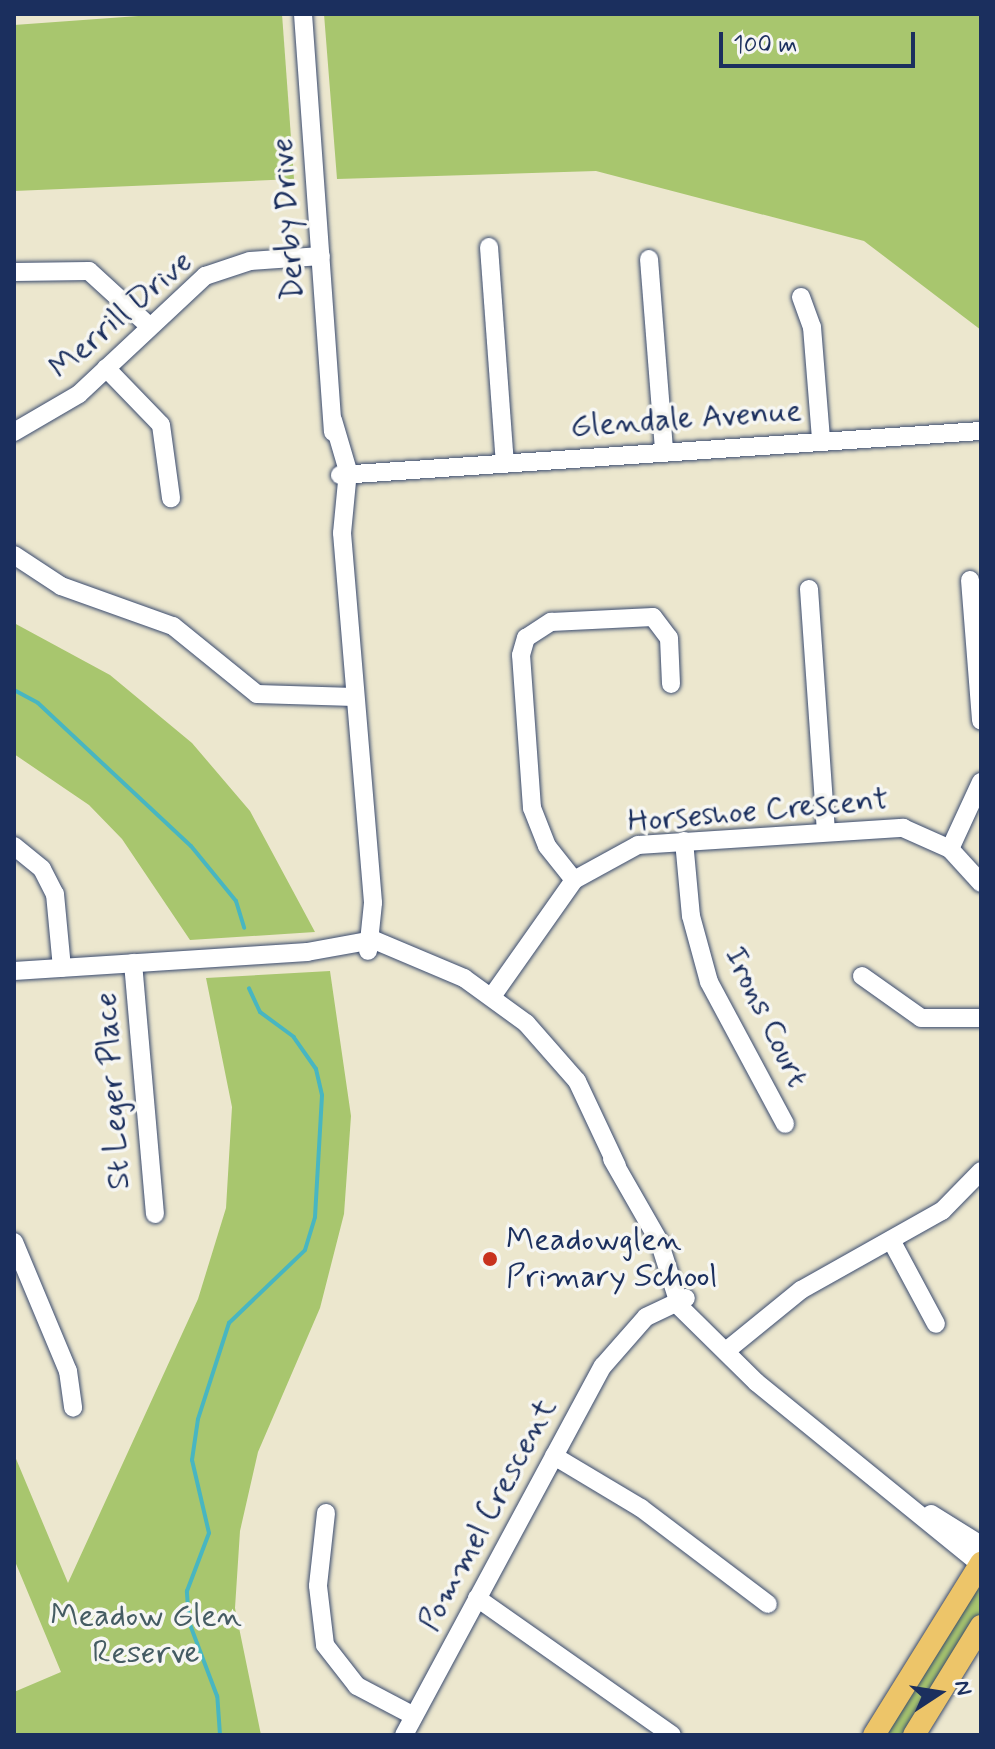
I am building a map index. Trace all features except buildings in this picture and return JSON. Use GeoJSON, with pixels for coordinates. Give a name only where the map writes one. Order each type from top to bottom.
{"type":"FeatureCollection","features":[{"type":"Feature","properties":{"kind":"main road"},"geometry":{"type":"LineString","coordinates":[[874,1735],[981,1564]]}},
{"type":"Feature","properties":{"kind":"main road"},"geometry":{"type":"LineString","coordinates":[[914,1735],[981,1626]]}},
{"type":"Feature","properties":{"kind":"street","name":"Derby Drive"},"geometry":{"type":"LineString","coordinates":[[303,14],[333,420],[346,475],[342,533],[366,856],[367,943]]}},
{"type":"Feature","properties":{"kind":"street"},"geometry":{"type":"LineString","coordinates":[[489,247],[505,463]]}},
{"type":"Feature","properties":{"kind":"street","name":"Merrill Drive"},"geometry":{"type":"LineString","coordinates":[[14,432],[61,407],[149,326],[218,269],[321,256]]}},
{"type":"Feature","properties":{"kind":"street"},"geometry":{"type":"LineString","coordinates":[[649,259],[664,451]]}},
{"type":"Feature","properties":{"kind":"street"},"geometry":{"type":"LineString","coordinates":[[14,272],[89,271],[149,326]]}},
{"type":"Feature","properties":{"kind":"street"},"geometry":{"type":"LineString","coordinates":[[801,297],[812,327],[821,439]]}},
{"type":"Feature","properties":{"kind":"street"},"geometry":{"type":"LineString","coordinates":[[106,368],[161,425],[171,498]]}},
{"type":"Feature","properties":{"kind":"street","name":"Glendale Avenue"},"geometry":{"type":"LineString","coordinates":[[346,475],[821,439],[981,431]]}},
{"type":"Feature","properties":{"kind":"street"},"geometry":{"type":"LineString","coordinates":[[14,555],[61,586],[173,626],[249,690],[308,697],[354,693]]}},
{"type":"Feature","properties":{"kind":"street"},"geometry":{"type":"LineString","coordinates":[[970,580],[981,721]]}},
{"type":"Feature","properties":{"kind":"street"},"geometry":{"type":"LineString","coordinates":[[809,589],[826,830]]}},
{"type":"Feature","properties":{"kind":"street"},"geometry":{"type":"LineString","coordinates":[[574,880],[547,846],[532,808],[521,655],[526,638],[551,622],[648,615],[667,632],[671,684]]}},
{"type":"Feature","properties":{"kind":"street"},"geometry":{"type":"LineString","coordinates":[[950,849],[981,782]]}},
{"type":"Feature","properties":{"kind":"street","name":"Horseshoe Crescent"},"geometry":{"type":"LineString","coordinates":[[493,995],[574,880],[627,848],[826,830],[903,828],[950,849],[981,883]]}},
{"type":"Feature","properties":{"kind":"street","name":"Irons Court"},"geometry":{"type":"LineString","coordinates":[[684,841],[701,959],[785,1124]]}},
{"type":"Feature","properties":{"kind":"street"},"geometry":{"type":"LineString","coordinates":[[14,846],[42,869],[55,894],[62,968]]}},
{"type":"Feature","properties":{"kind":"street"},"geometry":{"type":"LineString","coordinates":[[14,971],[307,952],[367,943],[449,971],[493,995],[577,1081],[617,1166],[659,1241],[682,1301],[726,1351],[773,1396],[921,1510],[981,1564]]}},
{"type":"Feature","properties":{"kind":"street","name":"St Leger Place"},"geometry":{"type":"LineString","coordinates":[[133,963],[155,1214]]}},
{"type":"Feature","properties":{"kind":"street"},"geometry":{"type":"LineString","coordinates":[[862,976],[921,1018],[981,1018]]}},
{"type":"Feature","properties":{"kind":"street"},"geometry":{"type":"LineString","coordinates":[[726,1351],[794,1294],[942,1211],[981,1171]]}},
{"type":"Feature","properties":{"kind":"street"},"geometry":{"type":"LineString","coordinates":[[891,1240],[936,1324]]}},
{"type":"Feature","properties":{"kind":"street"},"geometry":{"type":"LineString","coordinates":[[14,1242],[68,1371],[73,1408]]}},
{"type":"Feature","properties":{"kind":"street","name":"Pommel Crescent"},"geometry":{"type":"LineString","coordinates":[[404,1735],[603,1366],[633,1330],[682,1301]]}},
{"type":"Feature","properties":{"kind":"street"},"geometry":{"type":"LineString","coordinates":[[554,1456],[641,1508],[768,1604]]}},
{"type":"Feature","properties":{"kind":"street"},"geometry":{"type":"LineString","coordinates":[[921,1510],[981,1545]]}},
{"type":"Feature","properties":{"kind":"street"},"geometry":{"type":"LineString","coordinates":[[326,1513],[318,1586],[325,1645],[357,1686],[414,1716]]}},
{"type":"Feature","properties":{"kind":"street"},"geometry":{"type":"LineString","coordinates":[[477,1598],[672,1735]]}},
{"type":"Feature","properties":{"kind":"green space"},"geometry":{"type":"Polygon","coordinates":[[[166,14],[282,14],[294,179],[14,191],[14,25],[166,14]]]}},
{"type":"Feature","properties":{"kind":"green space"},"geometry":{"type":"Polygon","coordinates":[[[324,14],[981,14],[981,330],[864,241],[596,171],[337,179],[324,14]]]}},
{"type":"Feature","properties":{"kind":"green space"},"geometry":{"type":"Polygon","coordinates":[[[14,623],[110,675],[192,743],[250,811],[315,932],[190,940],[122,839],[89,805],[14,754],[14,623]]]}},
{"type":"Feature","properties":{"kind":"green space","name":"Meadow Glen Reserve"},"geometry":{"type":"Polygon","coordinates":[[[330,971],[351,1116],[344,1214],[320,1308],[258,1452],[240,1531],[235,1608],[261,1735],[14,1735],[14,1692],[61,1672],[14,1559],[14,1454],[68,1583],[198,1299],[226,1208],[232,1107],[206,978],[330,971]]]}},
{"type":"Feature","properties":{"kind":"green space"},"geometry":{"type":"Polygon","coordinates":[[[981,1580],[981,1618],[909,1735],[878,1735],[981,1580]]]}},
{"type":"Feature","properties":{"kind":"waterway"},"geometry":{"type":"LineString","coordinates":[[14,690],[38,703],[191,846],[236,901],[244,928]]}},
{"type":"Feature","properties":{"kind":"waterway"},"geometry":{"type":"LineString","coordinates":[[220,1735],[217,1696],[189,1622],[187,1591],[209,1533],[192,1460],[198,1419],[229,1323],[305,1250],[315,1217],[322,1095],[316,1069],[294,1037],[260,1012],[249,988]]}},
{"type":"Feature","properties":{"kind":"place","name":"Meadowglen Primary School"},"geometry":{"type":"Point","coordinates":[490,1259]}}]}
